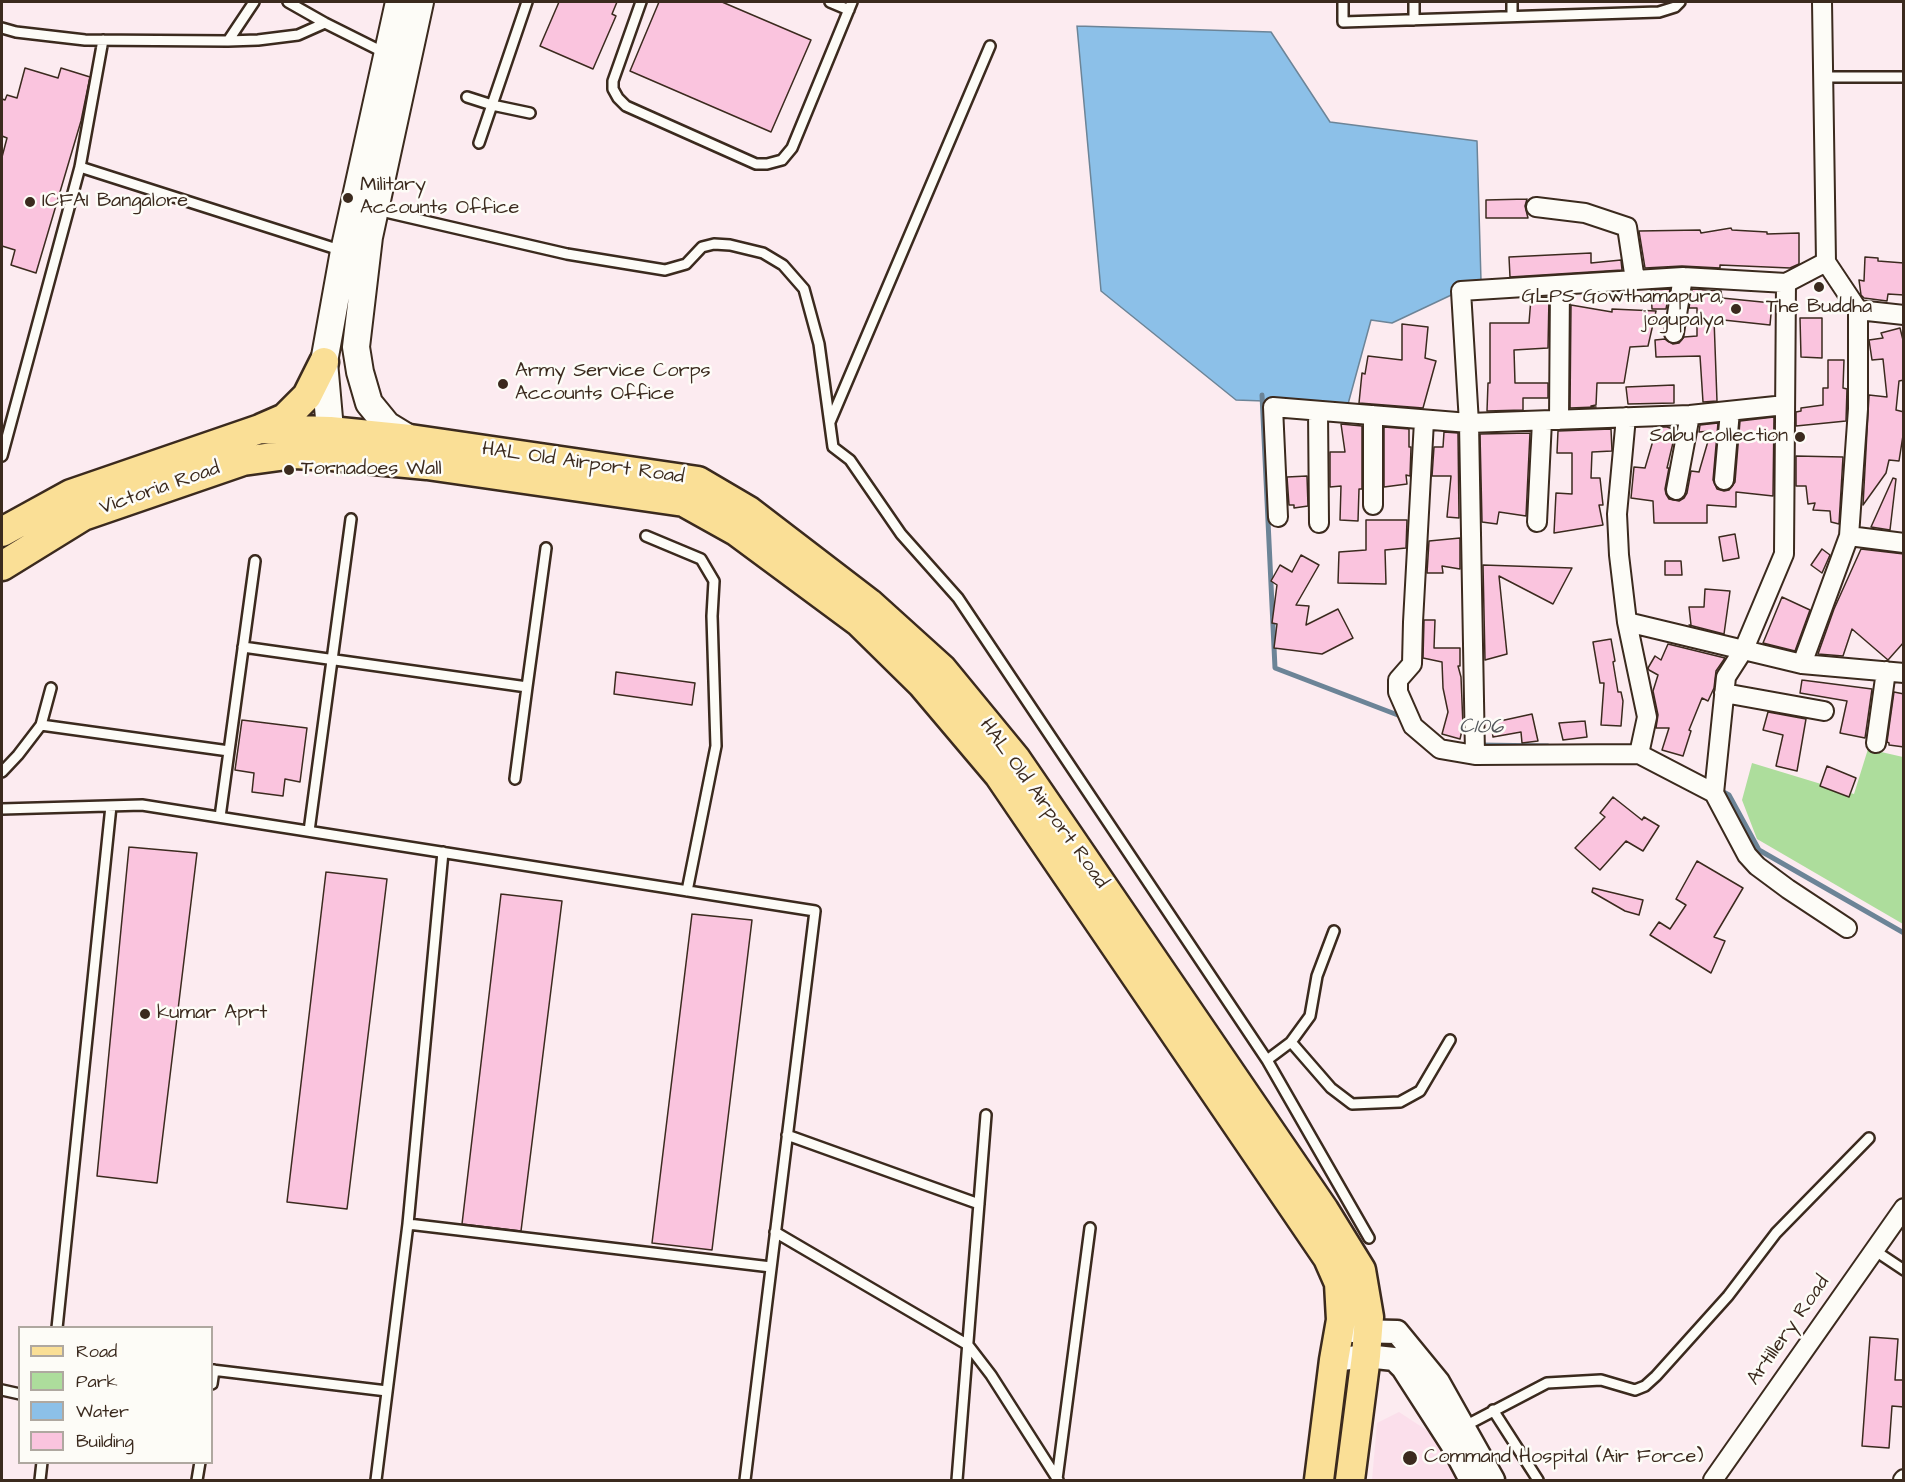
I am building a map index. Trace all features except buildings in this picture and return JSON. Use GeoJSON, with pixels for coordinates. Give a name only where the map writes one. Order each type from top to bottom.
{"type":"FeatureCollection","features":[{"type":"Feature","properties":{"kind":"main road"},"geometry":{"type":"LineString","coordinates":[[331,443],[324,362],[344,251],[399,2]]}},
{"type":"Feature","properties":{"kind":"main road"},"geometry":{"type":"LineString","coordinates":[[410,439],[387,425],[369,403],[358,364],[356,347],[374,210],[420,2]]}},
{"type":"Feature","properties":{"kind":"main road"},"geometry":{"type":"LineString","coordinates":[[260,429],[285,418],[292,412],[307,396],[324,362]]}},
{"type":"Feature","properties":{"kind":"main road","name":"Victoria Road"},"geometry":{"type":"LineString","coordinates":[[2,532],[71,494],[260,429],[331,443]]}},
{"type":"Feature","properties":{"kind":"main road","name":"HAL Old Airport Road"},"geometry":{"type":"LineString","coordinates":[[331,443],[410,439],[698,481],[749,511],[851,589],[942,669],[1016,759],[1324,1210],[1361,1270],[1369,1317],[1368,1343],[1350,1480]]}},
{"type":"Feature","properties":{"kind":"main road","name":"HAL Old Airport Road"},"geometry":{"type":"LineString","coordinates":[[331,443],[428,465],[684,502],[736,531],[859,622],[922,684],[999,775],[1328,1258],[1339,1283],[1341,1320],[1319,1480]]}},
{"type":"Feature","properties":{"kind":"main road","name":"Victoria Road"},"geometry":{"type":"LineString","coordinates":[[2,566],[83,516],[243,461],[294,454],[331,443]]}},
{"type":"Feature","properties":{"kind":"street"},"geometry":{"type":"LineString","coordinates":[[1802,664],[1849,536],[1858,409],[1858,310],[1826,262],[1822,2]]}},
{"type":"Feature","properties":{"kind":"street"},"geometry":{"type":"LineString","coordinates":[[1536,207],[1585,213],[1627,227],[1635,280]]}},
{"type":"Feature","properties":{"kind":"street"},"geometry":{"type":"LineString","coordinates":[[1475,755],[1469,423],[1461,291],[1683,277],[1786,283],[1826,262]]}},
{"type":"Feature","properties":{"kind":"street"},"geometry":{"type":"LineString","coordinates":[[1674,333],[1683,277]]}},
{"type":"Feature","properties":{"kind":"street"},"geometry":{"type":"LineString","coordinates":[[1714,793],[1726,677],[1744,649],[1784,554],[1786,283]]}},
{"type":"Feature","properties":{"kind":"street"},"geometry":{"type":"LineString","coordinates":[[1537,522],[1551,421],[1560,285]]}},
{"type":"Feature","properties":{"kind":"street"},"geometry":{"type":"LineString","coordinates":[[1858,310],[1904,315]]}},
{"type":"Feature","properties":{"kind":"street"},"geometry":{"type":"LineString","coordinates":[[1278,517],[1273,407],[1469,423],[1690,415],[1785,405]]}},
{"type":"Feature","properties":{"kind":"street"},"geometry":{"type":"LineString","coordinates":[[1318,411],[1319,524]]}},
{"type":"Feature","properties":{"kind":"street"},"geometry":{"type":"LineString","coordinates":[[1724,480],[1730,411]]}},
{"type":"Feature","properties":{"kind":"street"},"geometry":{"type":"LineString","coordinates":[[1676,490],[1690,415]]}},
{"type":"Feature","properties":{"kind":"street"},"geometry":{"type":"LineString","coordinates":[[1373,416],[1373,505]]}},
{"type":"Feature","properties":{"kind":"street"},"geometry":{"type":"LineString","coordinates":[[1626,417],[1617,513],[1618,555],[1627,622],[1647,717],[1641,748]]}},
{"type":"Feature","properties":{"kind":"street"},"geometry":{"type":"LineString","coordinates":[[1424,421],[1412,664],[1398,680],[1398,692],[1413,726],[1440,749],[1475,755],[1641,748],[1714,793],[1747,855],[1757,866],[1847,928]]}},
{"type":"Feature","properties":{"kind":"street"},"geometry":{"type":"LineString","coordinates":[[1849,536],[1904,543]]}},
{"type":"Feature","properties":{"kind":"street"},"geometry":{"type":"LineString","coordinates":[[1627,622],[1802,664],[1895,672],[1876,743]]}},
{"type":"Feature","properties":{"kind":"street"},"geometry":{"type":"LineString","coordinates":[[1724,693],[1824,711]]}},
{"type":"Feature","properties":{"kind":"street","name":"Artillery Road"},"geometry":{"type":"LineString","coordinates":[[1713,1480],[1904,1209]]}},
{"type":"Feature","properties":{"kind":"street"},"geometry":{"type":"LineString","coordinates":[[1339,1332],[1368,1343],[1394,1359],[1403,1368],[1452,1444],[1471,1480]]}},
{"type":"Feature","properties":{"kind":"street"},"geometry":{"type":"LineString","coordinates":[[1334,1360],[1397,1332],[1438,1382],[1493,1480]]}},
{"type":"Feature","properties":{"kind":"lane"},"geometry":{"type":"LineString","coordinates":[[228,41],[254,2]]}},
{"type":"Feature","properties":{"kind":"lane"},"geometry":{"type":"LineString","coordinates":[[288,2],[388,54]]}},
{"type":"Feature","properties":{"kind":"lane"},"geometry":{"type":"LineString","coordinates":[[479,143],[527,2]]}},
{"type":"Feature","properties":{"kind":"lane"},"geometry":{"type":"LineString","coordinates":[[641,2],[613,81],[618,98],[626,106],[756,164],[782,160],[792,148],[851,6],[831,2]]}},
{"type":"Feature","properties":{"kind":"lane"},"geometry":{"type":"LineString","coordinates":[[1343,2],[1343,22],[1659,12],[1675,7],[1680,2]]}},
{"type":"Feature","properties":{"kind":"lane"},"geometry":{"type":"LineString","coordinates":[[1414,2],[1414,20]]}},
{"type":"Feature","properties":{"kind":"lane"},"geometry":{"type":"LineString","coordinates":[[1512,2],[1512,16]]}},
{"type":"Feature","properties":{"kind":"lane"},"geometry":{"type":"LineString","coordinates":[[1608,2],[1608,14]]}},
{"type":"Feature","properties":{"kind":"lane"},"geometry":{"type":"LineString","coordinates":[[2,28],[16,32],[103,40],[228,41],[298,35],[325,22]]}},
{"type":"Feature","properties":{"kind":"lane"},"geometry":{"type":"LineString","coordinates":[[2,456],[80,167],[103,40]]}},
{"type":"Feature","properties":{"kind":"lane"},"geometry":{"type":"LineString","coordinates":[[830,424],[990,46]]}},
{"type":"Feature","properties":{"kind":"lane"},"geometry":{"type":"LineString","coordinates":[[1823,77],[1904,77]]}},
{"type":"Feature","properties":{"kind":"lane"},"geometry":{"type":"LineString","coordinates":[[467,97],[530,113]]}},
{"type":"Feature","properties":{"kind":"lane"},"geometry":{"type":"LineString","coordinates":[[80,167],[344,251]]}},
{"type":"Feature","properties":{"kind":"lane"},"geometry":{"type":"LineString","coordinates":[[374,210],[567,254],[665,270],[686,264],[702,247],[714,244],[730,245],[763,253],[783,265],[804,289],[819,344],[833,447],[850,460],[902,534],[958,598],[1267,1060],[1369,1238]]}},
{"type":"Feature","properties":{"kind":"lane"},"geometry":{"type":"LineString","coordinates":[[309,831],[351,519]]}},
{"type":"Feature","properties":{"kind":"lane"},"geometry":{"type":"LineString","coordinates":[[646,536],[701,559],[714,581],[712,616],[716,746],[687,891]]}},
{"type":"Feature","properties":{"kind":"lane"},"geometry":{"type":"LineString","coordinates":[[515,779],[546,548]]}},
{"type":"Feature","properties":{"kind":"lane"},"geometry":{"type":"LineString","coordinates":[[220,817],[255,561]]}},
{"type":"Feature","properties":{"kind":"lane"},"geometry":{"type":"LineString","coordinates":[[243,647],[527,687]]}},
{"type":"Feature","properties":{"kind":"lane"},"geometry":{"type":"LineString","coordinates":[[2,772],[41,725],[51,688]]}},
{"type":"Feature","properties":{"kind":"lane"},"geometry":{"type":"LineString","coordinates":[[41,725],[229,751]]}},
{"type":"Feature","properties":{"kind":"lane"},"geometry":{"type":"LineString","coordinates":[[2,809],[142,805],[815,911],[745,1480]]}},
{"type":"Feature","properties":{"kind":"lane"},"geometry":{"type":"LineString","coordinates":[[57,1326],[111,806]]}},
{"type":"Feature","properties":{"kind":"lane"},"geometry":{"type":"LineString","coordinates":[[376,1480],[408,1224],[443,852]]}},
{"type":"Feature","properties":{"kind":"lane"},"geometry":{"type":"LineString","coordinates":[[1267,1060],[1291,1042],[1310,1016],[1317,976],[1334,931]]}},
{"type":"Feature","properties":{"kind":"lane"},"geometry":{"type":"LineString","coordinates":[[1291,1042],[1331,1088],[1352,1104],[1400,1102],[1420,1091],[1450,1040]]}},
{"type":"Feature","properties":{"kind":"lane"},"geometry":{"type":"LineString","coordinates":[[957,1480],[986,1115]]}},
{"type":"Feature","properties":{"kind":"lane"},"geometry":{"type":"LineString","coordinates":[[787,1135],[979,1204]]}},
{"type":"Feature","properties":{"kind":"lane"},"geometry":{"type":"LineString","coordinates":[[1463,1427],[1547,1383],[1601,1380],[1635,1390],[1645,1386],[1728,1296],[1776,1233],[1869,1138]]}},
{"type":"Feature","properties":{"kind":"lane"},"geometry":{"type":"LineString","coordinates":[[408,1224],[771,1268]]}},
{"type":"Feature","properties":{"kind":"lane"},"geometry":{"type":"LineString","coordinates":[[1057,1480],[1090,1228]]}},
{"type":"Feature","properties":{"kind":"lane"},"geometry":{"type":"LineString","coordinates":[[775,1232],[968,1345],[991,1375],[1057,1480]]}},
{"type":"Feature","properties":{"kind":"lane"},"geometry":{"type":"LineString","coordinates":[[1874,1250],[1904,1270]]}},
{"type":"Feature","properties":{"kind":"lane"},"geometry":{"type":"LineString","coordinates":[[213,1370],[387,1391]]}},
{"type":"Feature","properties":{"kind":"lane"},"geometry":{"type":"LineString","coordinates":[[2,1390],[18,1394]]}},
{"type":"Feature","properties":{"kind":"lane"},"geometry":{"type":"LineString","coordinates":[[1493,1410],[1538,1480]]}},
{"type":"Feature","properties":{"kind":"lane"},"geometry":{"type":"LineString","coordinates":[[40,1480],[42,1464]]}},
{"type":"Feature","properties":{"kind":"lane"},"geometry":{"type":"LineString","coordinates":[[197,1480],[200,1464]]}},
{"type":"Feature","properties":{"kind":"shaded area","name":"Command Hospital (Air Force)"},"geometry":{"type":"Polygon","coordinates":[[[1399,1412],[1434,1435],[1458,1480],[1372,1480],[1377,1423],[1399,1412]]]}},
{"type":"Feature","properties":{"kind":"green space"},"geometry":{"type":"Polygon","coordinates":[[[1868,749],[1903,757],[1903,924],[1757,839],[1742,800],[1752,763],[1854,794],[1868,749]]]}},
{"type":"Feature","properties":{"kind":"water"},"geometry":{"type":"Polygon","coordinates":[[[1077,26],[1271,32],[1330,122],[1477,141],[1481,281],[1392,323],[1371,320],[1348,404],[1236,400],[1101,291],[1077,26]]]}},
{"type":"Feature","properties":{"kind":"waterway","name":"C106"},"geometry":{"type":"LineString","coordinates":[[1262,395],[1275,668],[1403,717]]}},
{"type":"Feature","properties":{"kind":"waterway","name":"C106"},"geometry":{"type":"LineString","coordinates":[[1479,745],[1548,746]]}},
{"type":"Feature","properties":{"kind":"waterway","name":"C106"},"geometry":{"type":"LineString","coordinates":[[1718,789],[1729,795],[1759,850],[1904,933]]}},
{"type":"Feature","properties":{"kind":"place","name":"Military Accounts Office"},"geometry":{"type":"Point","coordinates":[348,198]}},
{"type":"Feature","properties":{"kind":"place","name":"ICFAI Bangalore"},"geometry":{"type":"Point","coordinates":[30,202]}},
{"type":"Feature","properties":{"kind":"place","name":"The Buddha"},"geometry":{"type":"Point","coordinates":[1819,287]}},
{"type":"Feature","properties":{"kind":"place","name":"GLPS Gowthamapura, jogupalya"},"geometry":{"type":"Point","coordinates":[1736,309]}},
{"type":"Feature","properties":{"kind":"place","name":"Army Service Corps Accounts Office"},"geometry":{"type":"Point","coordinates":[503,384]}},
{"type":"Feature","properties":{"kind":"place","name":"Sabu collection"},"geometry":{"type":"Point","coordinates":[1800,437]}},
{"type":"Feature","properties":{"kind":"place","name":"Tornadoes Wall"},"geometry":{"type":"Point","coordinates":[289,470]}},
{"type":"Feature","properties":{"kind":"place","name":"kumar Aprt"},"geometry":{"type":"Point","coordinates":[145,1014]}},
{"type":"Feature","properties":{"kind":"place","name":"Command Hospital (Air Force)"},"geometry":{"type":"Point","coordinates":[1410,1458]}}]}
